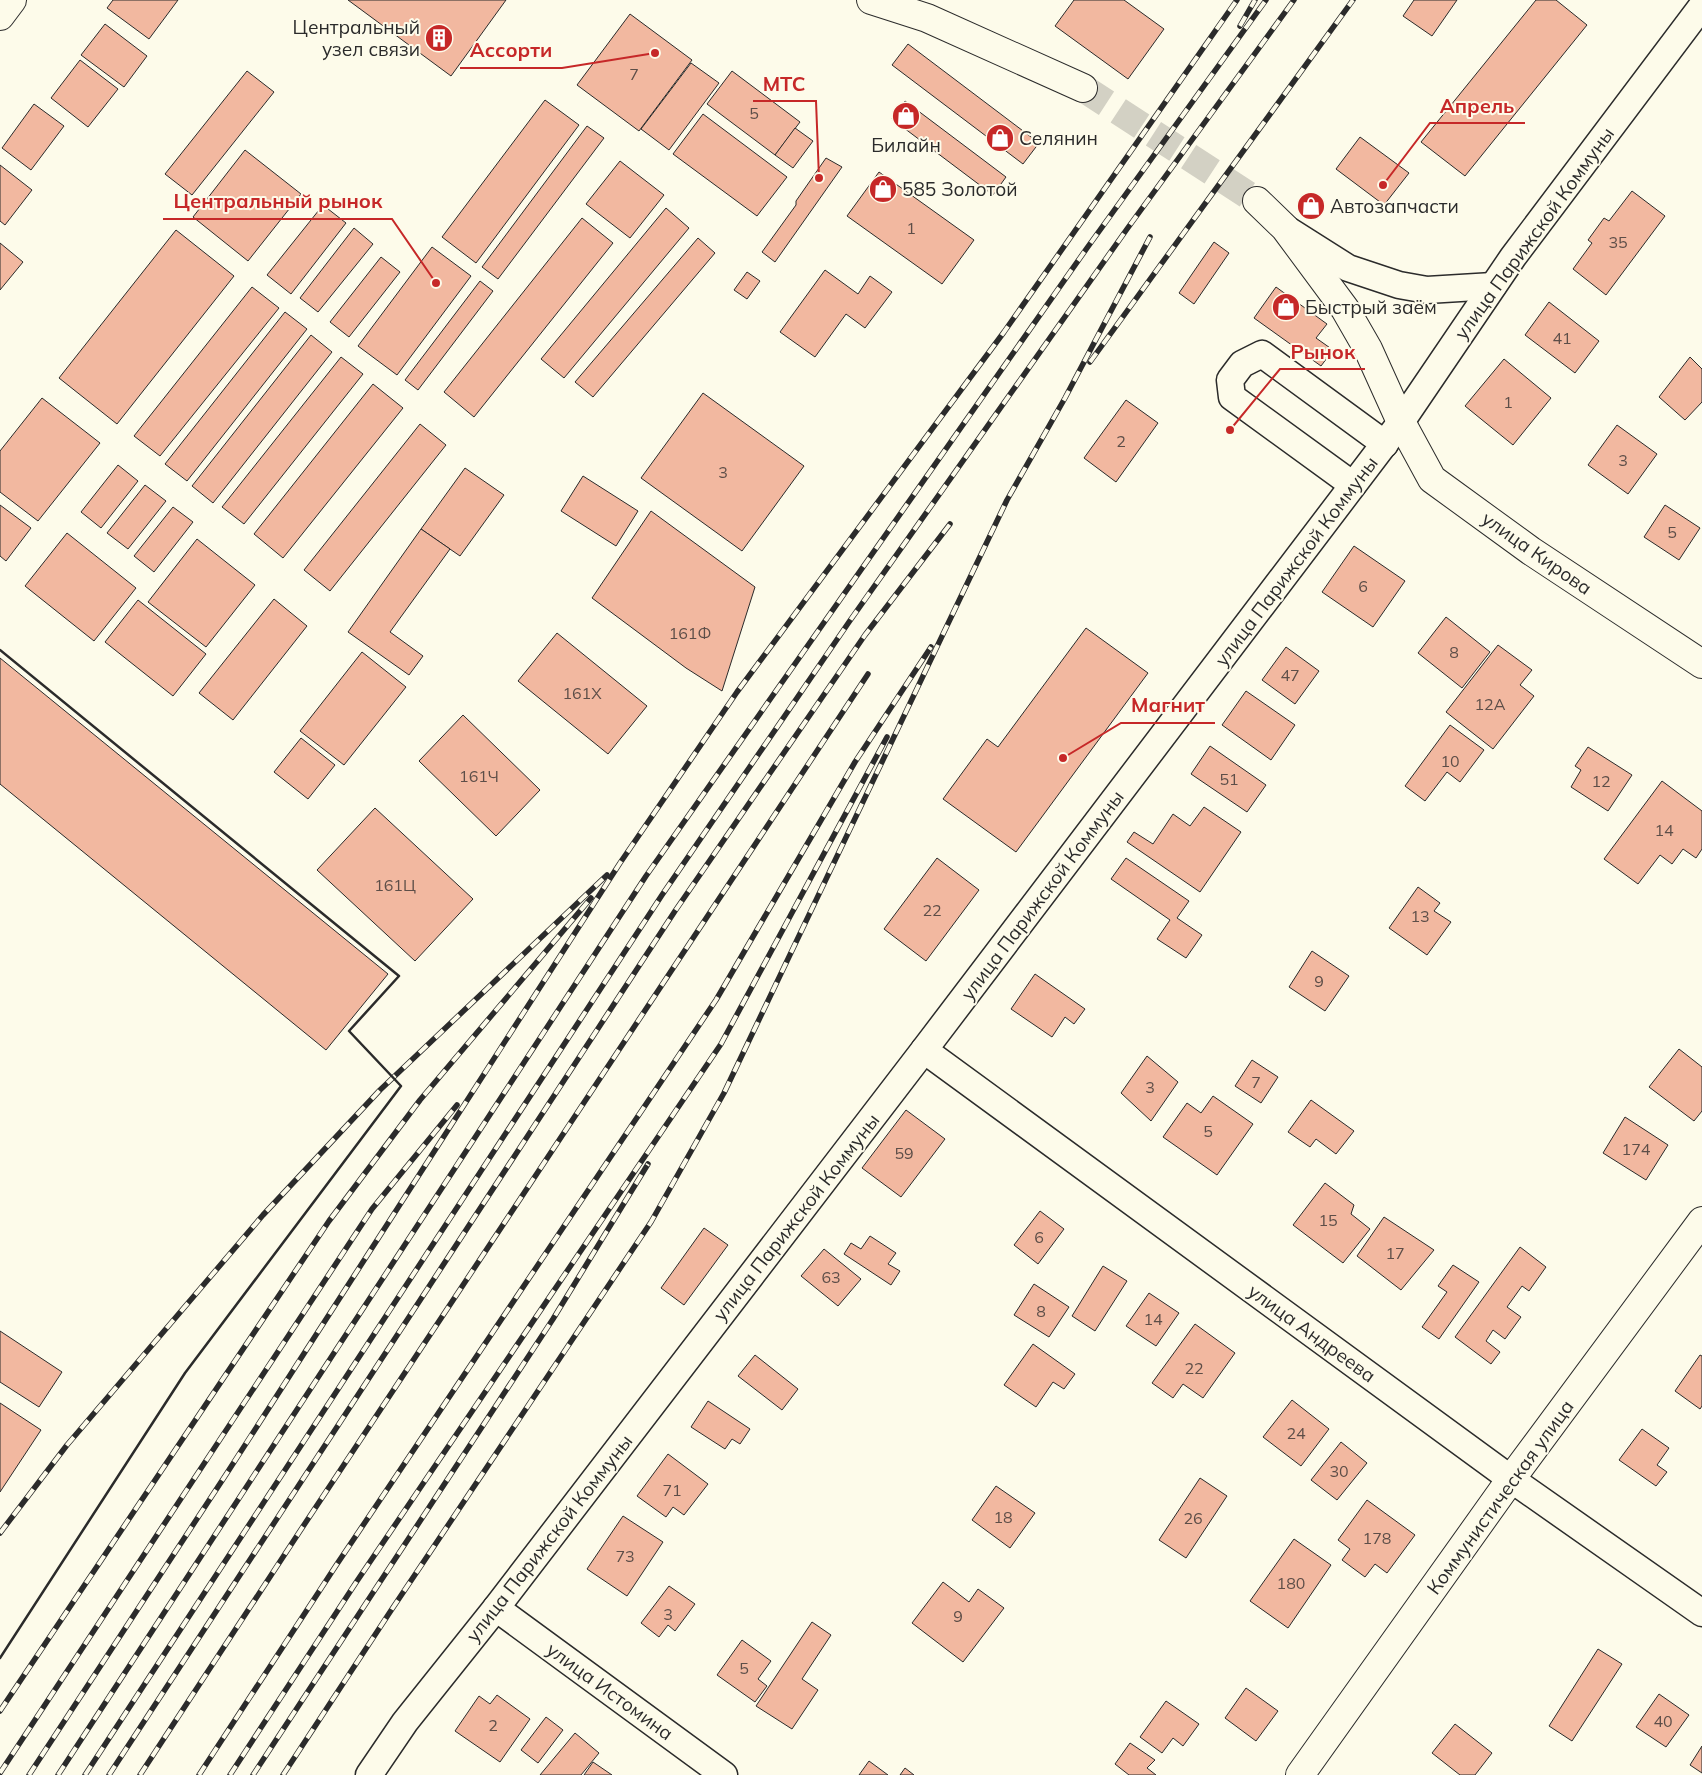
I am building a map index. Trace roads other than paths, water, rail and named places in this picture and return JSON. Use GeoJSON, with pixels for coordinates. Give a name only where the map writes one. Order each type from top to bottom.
{"type":"FeatureCollection","features":[{"type":"Feature","properties":{"kind":"main road"},"geometry":{"type":"LineString","coordinates":[[0,16],[12,0]]}},
{"type":"Feature","properties":{"kind":"main road"},"geometry":{"type":"LineString","coordinates":[[871,0],[927,18],[1082,88]]}},
{"type":"Feature","properties":{"kind":"main road","name":"улица Кирова"},"geometry":{"type":"LineString","coordinates":[[1257,201],[1285,228],[1345,309],[1368,349],[1393,433],[1432,479],[1531,551],[1701,661]]}},
{"type":"Feature","properties":{"kind":"main road","name":"Коммунистическая улица"},"geometry":{"type":"LineString","coordinates":[[1300,1775],[1511,1479],[1702,1222]]}},
{"type":"Feature","properties":{"kind":"street","name":"улица Парижской Коммуны"},"geometry":{"type":"LineString","coordinates":[[369,1775],[405,1722],[496,1608],[924,1050],[1393,433],[1519,249],[1702,6]]}},
{"type":"Feature","properties":{"kind":"street"},"geometry":{"type":"LineString","coordinates":[[1285,228],[1348,268],[1399,285],[1427,290],[1493,286]]}},
{"type":"Feature","properties":{"kind":"street"},"geometry":{"type":"LineString","coordinates":[[1353,485],[1232,397],[1230,380],[1242,364],[1262,354],[1282,370],[1393,433]]}},
{"type":"Feature","properties":{"kind":"street","name":"улица Андреева"},"geometry":{"type":"LineString","coordinates":[[924,1050],[1511,1479],[1702,1613]]}},
{"type":"Feature","properties":{"kind":"street","name":"улица Истомина"},"geometry":{"type":"LineString","coordinates":[[496,1608],[724,1775]]}},
{"type":"Feature","properties":{"kind":"tunnel"},"geometry":{"type":"LineString","coordinates":[[1083,88],[1257,201]]}},
{"type":"Feature","properties":{"kind":"railway"},"geometry":{"type":"LineString","coordinates":[[29,1775],[227,1473],[620,863],[737,692],[1004,332],[1237,0]]}},
{"type":"Feature","properties":{"kind":"railway"},"geometry":{"type":"LineString","coordinates":[[1240,26],[1255,0]]}},
{"type":"Feature","properties":{"kind":"railway"},"geometry":{"type":"LineString","coordinates":[[58,1775],[646,876],[1087,248],[1266,0]]}},
{"type":"Feature","properties":{"kind":"railway"},"geometry":{"type":"LineString","coordinates":[[85,1775],[662,895],[849,622],[1127,229],[1294,0]]}},
{"type":"Feature","properties":{"kind":"railway"},"geometry":{"type":"LineString","coordinates":[[1090,362],[1353,0]]}},
{"type":"Feature","properties":{"kind":"railway"},"geometry":{"type":"LineString","coordinates":[[283,1775],[651,1222],[724,1093],[1007,500],[1065,398],[1150,237]]}},
{"type":"Feature","properties":{"kind":"railway"},"geometry":{"type":"LineString","coordinates":[[109,1775],[675,911],[865,635],[950,524]]}},
{"type":"Feature","properties":{"kind":"railway"},"geometry":{"type":"LineString","coordinates":[[199,1775],[337,1564],[716,1000],[855,762],[931,647]]}},
{"type":"Feature","properties":{"kind":"railway"},"geometry":{"type":"LineString","coordinates":[[140,1775],[868,674]]}},
{"type":"Feature","properties":{"kind":"railway"},"geometry":{"type":"LineString","coordinates":[[230,1775],[357,1581],[721,1044],[887,737]]}},
{"type":"Feature","properties":{"kind":"railway"},"geometry":{"type":"LineString","coordinates":[[0,1533],[67,1445],[263,1215],[380,1090],[607,875]]}},
{"type":"Feature","properties":{"kind":"railway"},"geometry":{"type":"LineString","coordinates":[[0,1711],[329,1221],[420,1100],[591,898]]}},
{"type":"Feature","properties":{"kind":"railway"},"geometry":{"type":"LineString","coordinates":[[0,1773],[372,1209],[457,1105]]}},
{"type":"Feature","properties":{"kind":"railway"},"geometry":{"type":"LineString","coordinates":[[253,1775],[553,1319],[648,1164]]}},
{"type":"Feature","properties":{"kind":"place","name":"Центральный узел связи"},"geometry":{"type":"Point","coordinates":[439,38]}},
{"type":"Feature","properties":{"kind":"place","name":"Ассорти"},"geometry":{"type":"Point","coordinates":[655,53]}},
{"type":"Feature","properties":{"kind":"place","name":"Билайн"},"geometry":{"type":"Point","coordinates":[906,116]}},
{"type":"Feature","properties":{"kind":"place","name":"Селянин"},"geometry":{"type":"Point","coordinates":[1000,138]}},
{"type":"Feature","properties":{"kind":"place","name":"МТС"},"geometry":{"type":"Point","coordinates":[819,178]}},
{"type":"Feature","properties":{"kind":"place","name":"Апрель"},"geometry":{"type":"Point","coordinates":[1383,185]}},
{"type":"Feature","properties":{"kind":"place","name":"585 Золотой"},"geometry":{"type":"Point","coordinates":[883,189]}},
{"type":"Feature","properties":{"kind":"place","name":"Автозапчасти"},"geometry":{"type":"Point","coordinates":[1311,206]}},
{"type":"Feature","properties":{"kind":"place","name":"Центральный рынок"},"geometry":{"type":"Point","coordinates":[436,283]}},
{"type":"Feature","properties":{"kind":"place","name":"Быстрый заём"},"geometry":{"type":"Point","coordinates":[1286,307]}},
{"type":"Feature","properties":{"kind":"place","name":"Рынок"},"geometry":{"type":"Point","coordinates":[1230,430]}},
{"type":"Feature","properties":{"kind":"place","name":"Магнит"},"geometry":{"type":"Point","coordinates":[1063,758]}}]}
